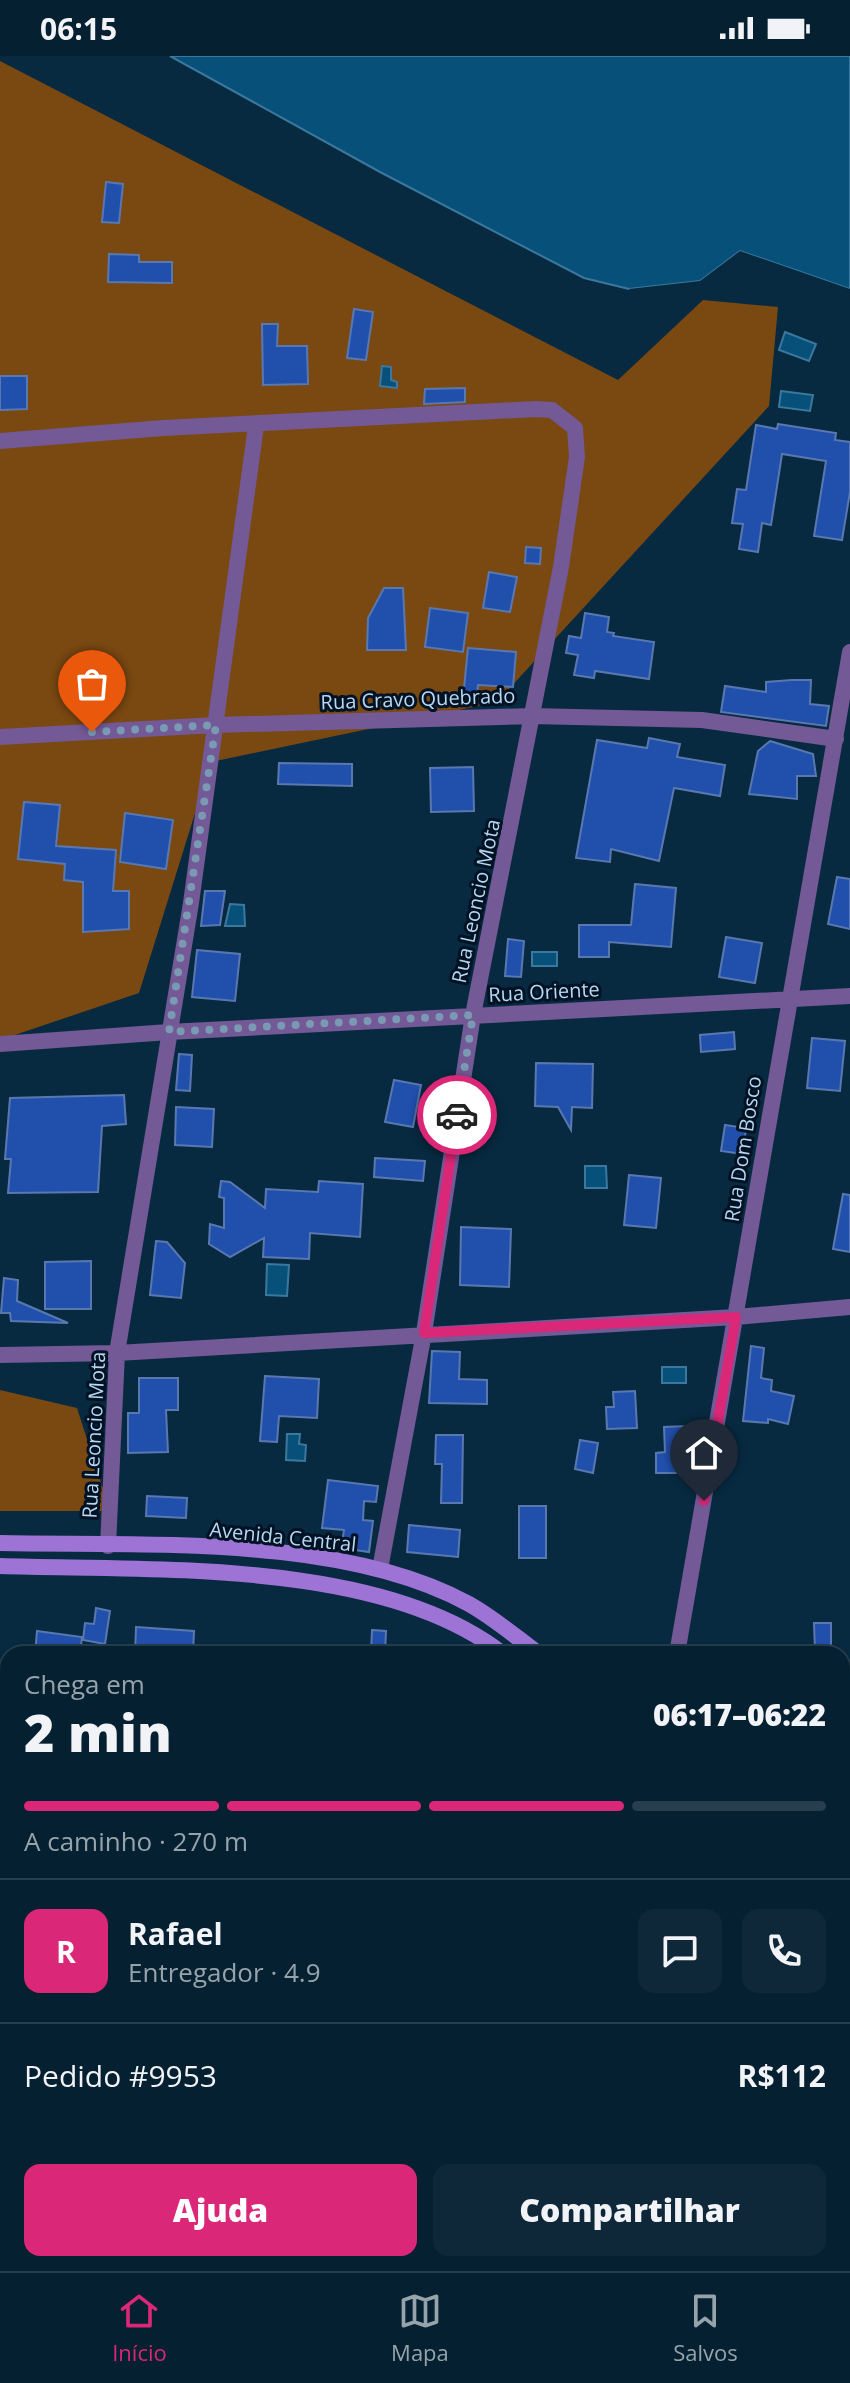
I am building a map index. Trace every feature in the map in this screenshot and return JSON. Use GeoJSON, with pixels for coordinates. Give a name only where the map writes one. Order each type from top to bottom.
{"type":"FeatureCollection","features":[{"type":"Feature","properties":{"kind":"main road","name":"Avenida Central"},"geometry":{"type":"LineString","coordinates":[[0,1543],[281,1554],[380,1569],[470,1604],[528,1646]]}},
{"type":"Feature","properties":{"kind":"main road","name":"Avenida Central"},"geometry":{"type":"LineString","coordinates":[[0,1566],[173,1571],[331,1585],[388,1597],[441,1616],[490,1646]]}},
{"type":"Feature","properties":{"kind":"street","name":"Rua Leoncio Mota"},"geometry":{"type":"LineString","coordinates":[[108,1546],[117,1353],[216,725],[256,426],[552,410],[569,421],[577,438],[561,567],[473,1015],[424,1333],[380,1569]]}},
{"type":"Feature","properties":{"kind":"street"},"geometry":{"type":"LineString","coordinates":[[0,441],[163,428],[256,426]]}},
{"type":"Feature","properties":{"kind":"street","name":"Rua Dom Bosco"},"geometry":{"type":"LineString","coordinates":[[678,1646],[789,999],[847,690],[850,652]]}},
{"type":"Feature","properties":{"kind":"street","name":"Rua Cravo Quebrado"},"geometry":{"type":"LineString","coordinates":[[0,737],[216,725],[532,716],[702,720],[836,739]]}},
{"type":"Feature","properties":{"kind":"street","name":"Rua Oriente"},"geometry":{"type":"LineString","coordinates":[[0,1044],[169,1032],[850,996]]}},
{"type":"Feature","properties":{"kind":"street"},"geometry":{"type":"LineString","coordinates":[[0,1355],[117,1353],[736,1317],[850,1307]]}},
{"type":"Feature","properties":{"kind":"shaded area"},"geometry":{"type":"Polygon","coordinates":[[[0,61],[618,380],[703,300],[778,307],[769,406],[497,702],[211,762],[139,993],[0,1040],[0,61]]]}},
{"type":"Feature","properties":{"kind":"shaded area"},"geometry":{"type":"Polygon","coordinates":[[[0,1390],[77,1408],[110,1511],[0,1511],[0,1390]]]}},
{"type":"Feature","properties":{"kind":"water"},"geometry":{"type":"Polygon","coordinates":[[[170,56],[850,56],[850,289],[740,251],[700,281],[629,289],[584,278],[380,172],[170,56]]]}},
{"type":"Feature","properties":{"kind":"water"},"geometry":{"type":"Polygon","coordinates":[[[785,332],[816,344],[809,361],[779,350],[785,332]]]}},
{"type":"Feature","properties":{"kind":"water"},"geometry":{"type":"Polygon","coordinates":[[[382,366],[391,367],[391,380],[397,382],[397,388],[380,386],[382,366]]]}},
{"type":"Feature","properties":{"kind":"water"},"geometry":{"type":"Polygon","coordinates":[[[781,391],[813,395],[810,411],[779,407],[781,391]]]}},
{"type":"Feature","properties":{"kind":"water"},"geometry":{"type":"Polygon","coordinates":[[[230,904],[244,905],[245,926],[225,926],[230,904]]]}},
{"type":"Feature","properties":{"kind":"water"},"geometry":{"type":"Polygon","coordinates":[[[532,952],[557,952],[557,966],[532,966],[532,952]]]}},
{"type":"Feature","properties":{"kind":"water"},"geometry":{"type":"Polygon","coordinates":[[[585,1166],[606,1166],[607,1188],[585,1188],[585,1166]]]}},
{"type":"Feature","properties":{"kind":"water"},"geometry":{"type":"Polygon","coordinates":[[[267,1264],[289,1265],[287,1296],[266,1295],[267,1264]]]}},
{"type":"Feature","properties":{"kind":"water"},"geometry":{"type":"Polygon","coordinates":[[[662,1367],[686,1367],[686,1383],[662,1383],[662,1367]]]}},
{"type":"Feature","properties":{"kind":"water"},"geometry":{"type":"Polygon","coordinates":[[[287,1434],[300,1434],[299,1444],[306,1445],[305,1461],[286,1460],[287,1434]]]}},
{"type":"Feature","properties":{"kind":"pier"},"geometry":{"type":"Polygon","coordinates":[[[740,251],[850,289],[850,293],[741,256],[701,285],[631,292],[629,289],[700,281],[740,251]]]}},
{"type":"Feature","properties":{"kind":"building"},"geometry":{"type":"Polygon","coordinates":[[[106,182],[123,184],[119,223],[102,222],[106,182]]]}},
{"type":"Feature","properties":{"kind":"building"},"geometry":{"type":"Polygon","coordinates":[[[109,254],[139,255],[139,262],[172,262],[172,283],[108,282],[109,254]]]}},
{"type":"Feature","properties":{"kind":"building"},"geometry":{"type":"Polygon","coordinates":[[[354,309],[373,312],[366,360],[347,358],[354,309]]]}},
{"type":"Feature","properties":{"kind":"building"},"geometry":{"type":"Polygon","coordinates":[[[262,324],[278,324],[277,346],[307,346],[308,384],[263,385],[262,324]]]}},
{"type":"Feature","properties":{"kind":"building"},"geometry":{"type":"Polygon","coordinates":[[[0,376],[27,376],[27,409],[0,410],[0,376]]]}},
{"type":"Feature","properties":{"kind":"building"},"geometry":{"type":"Polygon","coordinates":[[[465,388],[465,402],[424,404],[425,389],[465,388]]]}},
{"type":"Feature","properties":{"kind":"building"},"geometry":{"type":"Polygon","coordinates":[[[778,424],[836,433],[835,440],[850,442],[850,492],[842,540],[814,536],[826,461],[782,454],[771,525],[762,523],[758,552],[739,549],[743,524],[732,523],[737,489],[746,490],[756,425],[777,429],[778,424]]]}},
{"type":"Feature","properties":{"kind":"building"},"geometry":{"type":"Polygon","coordinates":[[[526,547],[541,548],[540,564],[525,563],[526,547]]]}},
{"type":"Feature","properties":{"kind":"building"},"geometry":{"type":"Polygon","coordinates":[[[489,572],[517,577],[510,612],[483,608],[489,572]]]}},
{"type":"Feature","properties":{"kind":"building"},"geometry":{"type":"Polygon","coordinates":[[[384,588],[403,588],[406,650],[367,650],[368,618],[384,588]]]}},
{"type":"Feature","properties":{"kind":"building"},"geometry":{"type":"Polygon","coordinates":[[[430,608],[468,613],[463,652],[425,647],[430,608]]]}},
{"type":"Feature","properties":{"kind":"building"},"geometry":{"type":"Polygon","coordinates":[[[585,613],[609,617],[607,632],[614,633],[613,636],[654,642],[649,679],[595,671],[594,678],[574,675],[578,655],[566,653],[569,636],[581,638],[585,613]]]}},
{"type":"Feature","properties":{"kind":"building"},"geometry":{"type":"Polygon","coordinates":[[[468,648],[516,652],[513,687],[478,685],[477,696],[463,698],[468,648]]]}},
{"type":"Feature","properties":{"kind":"building"},"geometry":{"type":"Polygon","coordinates":[[[811,680],[810,704],[829,706],[826,726],[721,712],[725,686],[766,692],[766,682],[811,680]]]}},
{"type":"Feature","properties":{"kind":"building"},"geometry":{"type":"Polygon","coordinates":[[[649,738],[680,744],[677,757],[725,765],[720,796],[674,788],[659,861],[611,849],[610,862],[576,858],[597,740],[647,748],[649,738]]]}},
{"type":"Feature","properties":{"kind":"building"},"geometry":{"type":"Polygon","coordinates":[[[770,741],[813,754],[816,776],[797,776],[797,799],[749,794],[758,751],[770,741]]]}},
{"type":"Feature","properties":{"kind":"building"},"geometry":{"type":"Polygon","coordinates":[[[279,763],[352,764],[352,786],[278,784],[279,763]]]}},
{"type":"Feature","properties":{"kind":"building"},"geometry":{"type":"Polygon","coordinates":[[[473,767],[474,811],[431,812],[430,768],[473,767]]]}},
{"type":"Feature","properties":{"kind":"building"},"geometry":{"type":"Polygon","coordinates":[[[24,802],[60,805],[56,846],[116,850],[113,891],[129,891],[129,929],[83,932],[83,882],[64,880],[65,864],[18,859],[24,802]]]}},
{"type":"Feature","properties":{"kind":"building"},"geometry":{"type":"Polygon","coordinates":[[[125,813],[173,820],[166,869],[120,862],[125,813]]]}},
{"type":"Feature","properties":{"kind":"building"},"geometry":{"type":"Polygon","coordinates":[[[837,877],[850,879],[850,929],[828,924],[837,877]]]}},
{"type":"Feature","properties":{"kind":"building"},"geometry":{"type":"Polygon","coordinates":[[[635,884],[676,888],[671,947],[609,942],[609,957],[579,957],[579,925],[631,925],[635,884]]]}},
{"type":"Feature","properties":{"kind":"building"},"geometry":{"type":"Polygon","coordinates":[[[205,891],[225,891],[220,925],[201,926],[205,891]]]}},
{"type":"Feature","properties":{"kind":"building"},"geometry":{"type":"Polygon","coordinates":[[[726,937],[762,943],[755,983],[719,977],[726,937]]]}},
{"type":"Feature","properties":{"kind":"building"},"geometry":{"type":"Polygon","coordinates":[[[508,939],[524,941],[521,977],[505,976],[508,939]]]}},
{"type":"Feature","properties":{"kind":"building"},"geometry":{"type":"Polygon","coordinates":[[[197,950],[240,954],[235,1001],[192,997],[197,950]]]}},
{"type":"Feature","properties":{"kind":"building"},"geometry":{"type":"Polygon","coordinates":[[[734,1032],[735,1049],[701,1052],[700,1035],[734,1032]]]}},
{"type":"Feature","properties":{"kind":"building"},"geometry":{"type":"Polygon","coordinates":[[[812,1038],[845,1041],[840,1091],[807,1088],[812,1038]]]}},
{"type":"Feature","properties":{"kind":"building"},"geometry":{"type":"Polygon","coordinates":[[[179,1054],[192,1055],[190,1091],[176,1090],[179,1054]]]}},
{"type":"Feature","properties":{"kind":"building"},"geometry":{"type":"Polygon","coordinates":[[[536,1063],[593,1064],[592,1108],[572,1107],[571,1130],[558,1107],[535,1106],[536,1063]]]}},
{"type":"Feature","properties":{"kind":"building"},"geometry":{"type":"Polygon","coordinates":[[[394,1080],[421,1085],[413,1127],[385,1122],[394,1080]]]}},
{"type":"Feature","properties":{"kind":"building"},"geometry":{"type":"Polygon","coordinates":[[[124,1095],[126,1124],[102,1126],[98,1192],[8,1193],[11,1159],[5,1159],[10,1098],[124,1095]]]}},
{"type":"Feature","properties":{"kind":"building"},"geometry":{"type":"Polygon","coordinates":[[[176,1107],[214,1109],[212,1147],[175,1145],[176,1107]]]}},
{"type":"Feature","properties":{"kind":"building"},"geometry":{"type":"Polygon","coordinates":[[[725,1125],[746,1128],[743,1154],[721,1151],[725,1125]]]}},
{"type":"Feature","properties":{"kind":"building"},"geometry":{"type":"Polygon","coordinates":[[[375,1158],[425,1161],[423,1181],[374,1177],[375,1158]]]}},
{"type":"Feature","properties":{"kind":"building"},"geometry":{"type":"Polygon","coordinates":[[[629,1175],[661,1178],[656,1228],[624,1225],[629,1175]]]}},
{"type":"Feature","properties":{"kind":"building"},"geometry":{"type":"Polygon","coordinates":[[[221,1181],[230,1182],[265,1208],[266,1189],[318,1192],[319,1181],[363,1184],[360,1237],[310,1233],[309,1259],[263,1257],[264,1238],[230,1257],[209,1244],[210,1224],[224,1228],[224,1198],[219,1197],[221,1181]]]}},
{"type":"Feature","properties":{"kind":"building"},"geometry":{"type":"Polygon","coordinates":[[[843,1194],[850,1195],[850,1252],[833,1249],[843,1194]]]}},
{"type":"Feature","properties":{"kind":"building"},"geometry":{"type":"Polygon","coordinates":[[[461,1227],[511,1229],[509,1287],[460,1285],[461,1227]]]}},
{"type":"Feature","properties":{"kind":"building"},"geometry":{"type":"Polygon","coordinates":[[[156,1241],[167,1242],[185,1263],[181,1298],[150,1295],[156,1241]]]}},
{"type":"Feature","properties":{"kind":"building"},"geometry":{"type":"Polygon","coordinates":[[[91,1261],[91,1309],[45,1309],[45,1262],[91,1261]]]}},
{"type":"Feature","properties":{"kind":"building"},"geometry":{"type":"Polygon","coordinates":[[[4,1278],[18,1280],[17,1301],[68,1323],[11,1321],[10,1313],[1,1313],[4,1278]]]}},
{"type":"Feature","properties":{"kind":"building"},"geometry":{"type":"Polygon","coordinates":[[[751,1346],[764,1348],[761,1378],[772,1380],[771,1391],[794,1396],[788,1424],[768,1419],[768,1423],[743,1421],[751,1346]]]}},
{"type":"Feature","properties":{"kind":"building"},"geometry":{"type":"Polygon","coordinates":[[[432,1351],[460,1352],[459,1379],[487,1380],[487,1404],[429,1403],[432,1351]]]}},
{"type":"Feature","properties":{"kind":"building"},"geometry":{"type":"Polygon","coordinates":[[[265,1376],[319,1379],[317,1418],[279,1416],[277,1442],[260,1441],[265,1376]]]}},
{"type":"Feature","properties":{"kind":"building"},"geometry":{"type":"Polygon","coordinates":[[[139,1378],[178,1378],[178,1410],[166,1410],[168,1452],[128,1453],[128,1413],[139,1413],[139,1378]]]}},
{"type":"Feature","properties":{"kind":"building"},"geometry":{"type":"Polygon","coordinates":[[[635,1391],[637,1428],[607,1429],[606,1407],[614,1407],[613,1392],[635,1391]]]}},
{"type":"Feature","properties":{"kind":"building"},"geometry":{"type":"Polygon","coordinates":[[[687,1426],[688,1452],[693,1452],[694,1473],[656,1473],[656,1453],[665,1452],[664,1427],[687,1426]]]}},
{"type":"Feature","properties":{"kind":"building"},"geometry":{"type":"Polygon","coordinates":[[[436,1435],[463,1435],[462,1503],[441,1503],[442,1464],[435,1464],[436,1435]]]}},
{"type":"Feature","properties":{"kind":"building"},"geometry":{"type":"Polygon","coordinates":[[[580,1440],[598,1443],[593,1473],[575,1469],[580,1440]]]}},
{"type":"Feature","properties":{"kind":"building"},"geometry":{"type":"Polygon","coordinates":[[[328,1480],[378,1486],[376,1502],[364,1501],[363,1520],[373,1521],[369,1552],[341,1548],[344,1530],[322,1528],[328,1480]]]}},
{"type":"Feature","properties":{"kind":"building"},"geometry":{"type":"Polygon","coordinates":[[[147,1496],[187,1498],[186,1518],[146,1516],[147,1496]]]}},
{"type":"Feature","properties":{"kind":"building"},"geometry":{"type":"Polygon","coordinates":[[[519,1506],[546,1506],[546,1558],[519,1558],[519,1506]]]}},
{"type":"Feature","properties":{"kind":"building"},"geometry":{"type":"Polygon","coordinates":[[[409,1525],[460,1530],[458,1557],[407,1552],[409,1525]]]}},
{"type":"Feature","properties":{"kind":"building"},"geometry":{"type":"Polygon","coordinates":[[[96,1608],[110,1611],[105,1644],[83,1640],[85,1623],[94,1624],[96,1608]]]}},
{"type":"Feature","properties":{"kind":"building"},"geometry":{"type":"Polygon","coordinates":[[[814,1623],[831,1623],[831,1646],[815,1646],[814,1623]]]}},
{"type":"Feature","properties":{"kind":"building"},"geometry":{"type":"Polygon","coordinates":[[[136,1627],[194,1631],[193,1646],[135,1646],[136,1627]]]}},
{"type":"Feature","properties":{"kind":"building"},"geometry":{"type":"Polygon","coordinates":[[[372,1630],[386,1631],[385,1646],[371,1646],[372,1630]]]}},
{"type":"Feature","properties":{"kind":"building"},"geometry":{"type":"Polygon","coordinates":[[[37,1631],[82,1637],[81,1646],[36,1646],[37,1631]]]}},
{"type":"Feature","properties":{"kind":"way so far"},"geometry":{"type":"LineString","coordinates":[[92,732],[216,725],[169,1032],[473,1015],[457,1115]]}},
{"type":"Feature","properties":{"kind":"route"},"geometry":{"type":"LineString","coordinates":[[457,1115],[424,1333],[736,1317],[704,1501]]}}]}
